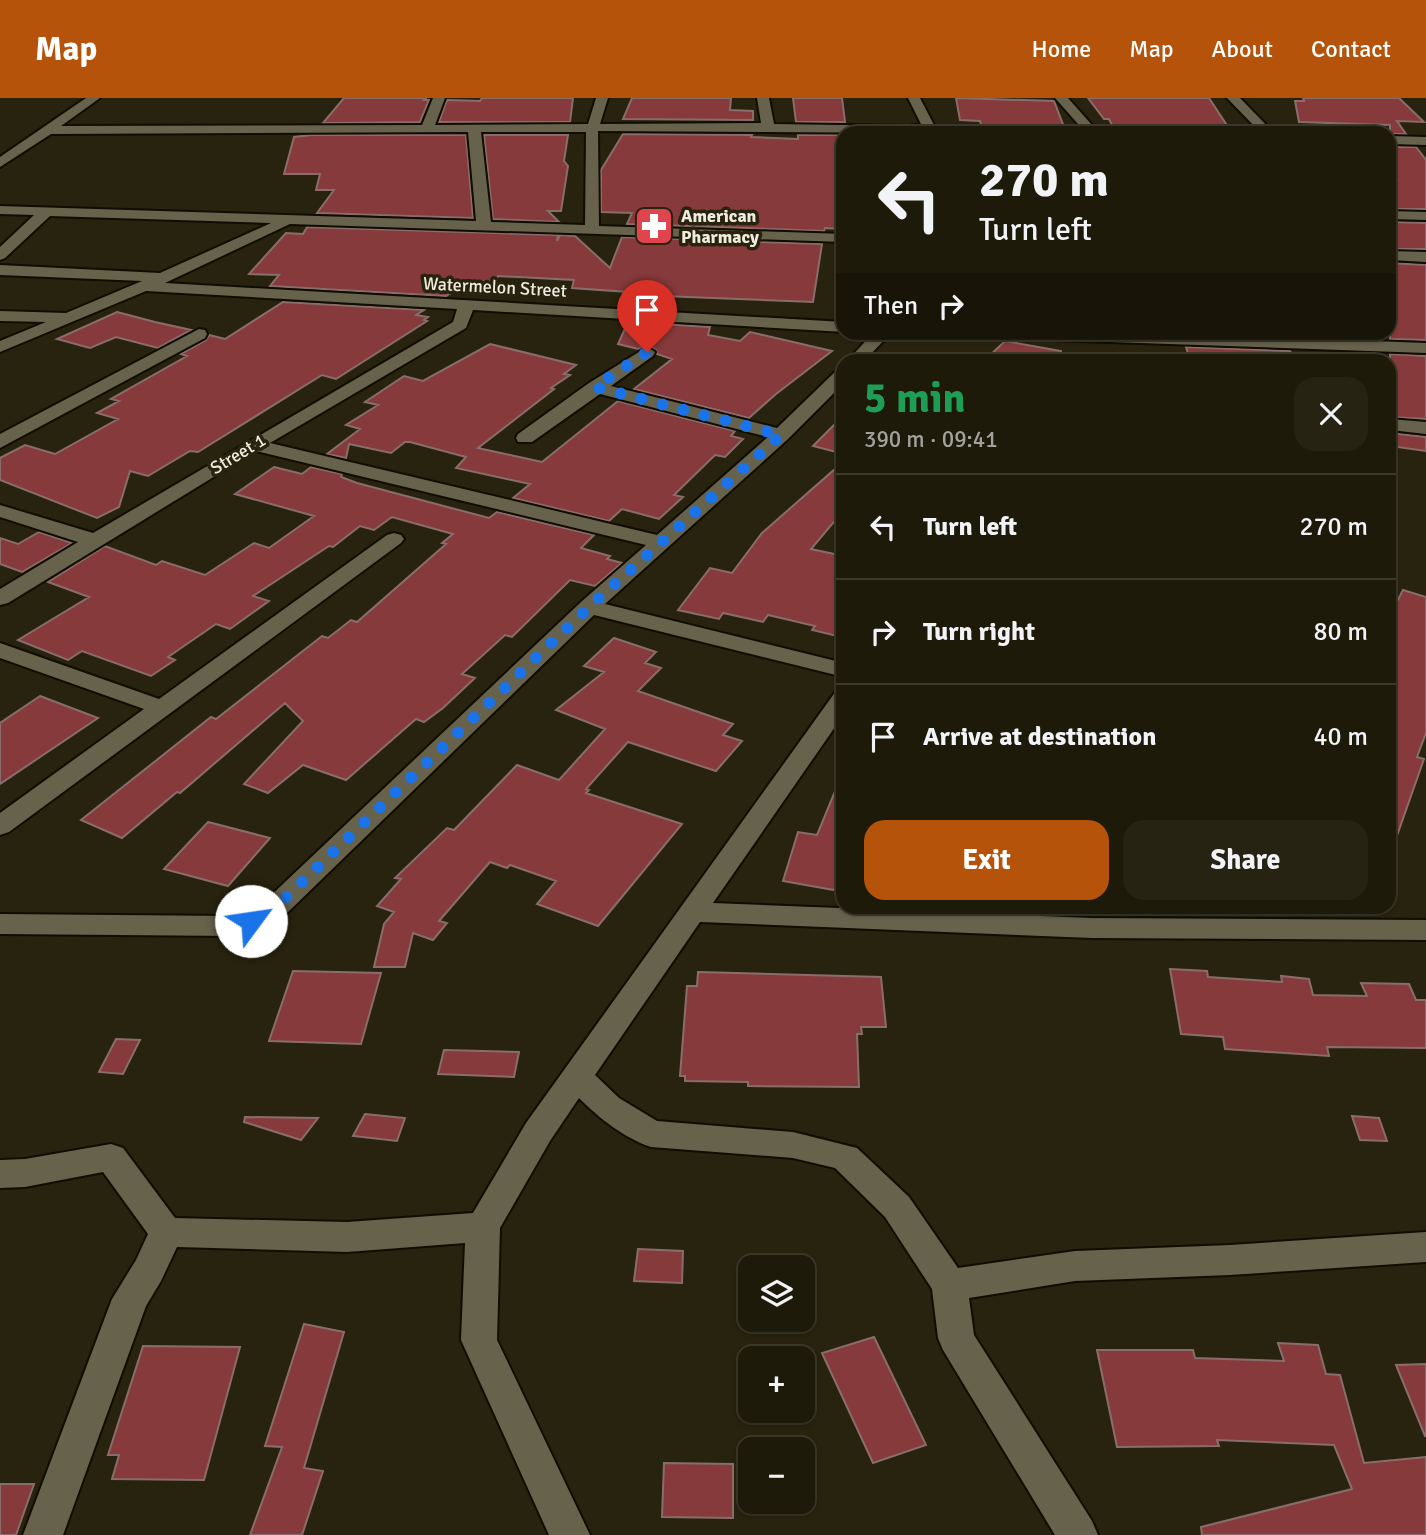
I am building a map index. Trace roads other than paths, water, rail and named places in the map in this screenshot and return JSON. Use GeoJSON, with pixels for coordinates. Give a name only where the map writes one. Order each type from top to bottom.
{"type":"FeatureCollection","features":[{"type":"Feature","properties":{"kind":"street"},"geometry":{"type":"LineString","coordinates":[[0,163],[94,98]]}},
{"type":"Feature","properties":{"kind":"street"},"geometry":{"type":"LineString","coordinates":[[427,129],[439,98]]}},
{"type":"Feature","properties":{"kind":"street"},"geometry":{"type":"LineString","coordinates":[[592,230],[590,138],[602,98]]}},
{"type":"Feature","properties":{"kind":"street"},"geometry":{"type":"LineString","coordinates":[[763,98],[768,127]]}},
{"type":"Feature","properties":{"kind":"street"},"geometry":{"type":"LineString","coordinates":[[914,98],[927,120],[926,126]]}},
{"type":"Feature","properties":{"kind":"street"},"geometry":{"type":"LineString","coordinates":[[1061,98],[1087,126]]}},
{"type":"Feature","properties":{"kind":"street"},"geometry":{"type":"LineString","coordinates":[[1233,98],[1261,126]]}},
{"type":"Feature","properties":{"kind":"street"},"geometry":{"type":"LineString","coordinates":[[49,130],[593,127],[836,130]]}},
{"type":"Feature","properties":{"kind":"street"},"geometry":{"type":"LineString","coordinates":[[474,129],[484,227]]}},
{"type":"Feature","properties":{"kind":"street"},"geometry":{"type":"LineString","coordinates":[[1396,140],[1426,141]]}},
{"type":"Feature","properties":{"kind":"street"},"geometry":{"type":"LineString","coordinates":[[0,211],[836,238]]}},
{"type":"Feature","properties":{"kind":"street"},"geometry":{"type":"LineString","coordinates":[[0,255],[46,212]]}},
{"type":"Feature","properties":{"kind":"street"},"geometry":{"type":"LineString","coordinates":[[1396,215],[1426,216]]}},
{"type":"Feature","properties":{"kind":"street"},"geometry":{"type":"LineString","coordinates":[[0,347],[165,277],[288,220]]}},
{"type":"Feature","properties":{"kind":"street"},"geometry":{"type":"LineString","coordinates":[[1396,256],[1426,257]]}},
{"type":"Feature","properties":{"kind":"street"},"geometry":{"type":"LineString","coordinates":[[0,270],[165,277]]}},
{"type":"Feature","properties":{"kind":"street","name":"Watermelon Street"},"geometry":{"type":"LineString","coordinates":[[144,286],[836,327]]}},
{"type":"Feature","properties":{"kind":"street","name":"Street 1"},"geometry":{"type":"LineString","coordinates":[[0,598],[253,445],[460,325],[467,305]]}},
{"type":"Feature","properties":{"kind":"street"},"geometry":{"type":"LineString","coordinates":[[0,316],[71,318]]}},
{"type":"Feature","properties":{"kind":"street"},"geometry":{"type":"LineString","coordinates":[[0,442],[199,334]]}},
{"type":"Feature","properties":{"kind":"street"},"geometry":{"type":"LineString","coordinates":[[862,354],[876,340]]}},
{"type":"Feature","properties":{"kind":"street"},"geometry":{"type":"LineString","coordinates":[[1108,340],[1354,354],[1426,348]]}},
{"type":"Feature","properties":{"kind":"street"},"geometry":{"type":"LineString","coordinates":[[526,438],[647,352]]}},
{"type":"Feature","properties":{"kind":"street"},"geometry":{"type":"LineString","coordinates":[[0,924],[232,926],[265,914],[286,898],[589,607],[781,435],[836,381]]}},
{"type":"Feature","properties":{"kind":"street"},"geometry":{"type":"LineString","coordinates":[[595,387],[781,435]]}},
{"type":"Feature","properties":{"kind":"street"},"geometry":{"type":"LineString","coordinates":[[0,419],[27,428]]}},
{"type":"Feature","properties":{"kind":"street"},"geometry":{"type":"LineString","coordinates":[[1396,426],[1426,428]]}},
{"type":"Feature","properties":{"kind":"street"},"geometry":{"type":"LineString","coordinates":[[253,445],[662,542]]}},
{"type":"Feature","properties":{"kind":"street"},"geometry":{"type":"LineString","coordinates":[[0,511],[94,540]]}},
{"type":"Feature","properties":{"kind":"street"},"geometry":{"type":"LineString","coordinates":[[0,825],[394,538]]}},
{"type":"Feature","properties":{"kind":"street"},"geometry":{"type":"LineString","coordinates":[[589,607],[836,668]]}},
{"type":"Feature","properties":{"kind":"street"},"geometry":{"type":"LineString","coordinates":[[0,649],[160,708]]}},
{"type":"Feature","properties":{"kind":"street"},"geometry":{"type":"LineString","coordinates":[[570,1535],[479,1340],[483,1227],[538,1132],[836,707]]}},
{"type":"Feature","properties":{"kind":"street"},"geometry":{"type":"LineString","coordinates":[[692,912],[836,914]]}},
{"type":"Feature","properties":{"kind":"street"},"geometry":{"type":"LineString","coordinates":[[852,914],[1093,917],[1426,930]]}},
{"type":"Feature","properties":{"kind":"street"},"geometry":{"type":"LineString","coordinates":[[577,1077],[608,1107],[651,1134],[793,1144],[845,1157],[897,1207],[949,1285],[957,1338],[995,1404],[1078,1535]]}},
{"type":"Feature","properties":{"kind":"street"},"geometry":{"type":"LineString","coordinates":[[0,1174],[25,1174],[111,1157],[166,1232]]}},
{"type":"Feature","properties":{"kind":"street"},"geometry":{"type":"LineString","coordinates":[[166,1232],[347,1237],[483,1227]]}},
{"type":"Feature","properties":{"kind":"street"},"geometry":{"type":"LineString","coordinates":[[43,1535],[130,1299],[149,1270],[166,1232]]}},
{"type":"Feature","properties":{"kind":"street"},"geometry":{"type":"LineString","coordinates":[[949,1285],[1075,1266],[1230,1260],[1426,1247]]}},
{"type":"Feature","properties":{"kind":"place","name":"American Pharmacy"},"geometry":{"type":"Point","coordinates":[654,226]}}]}
